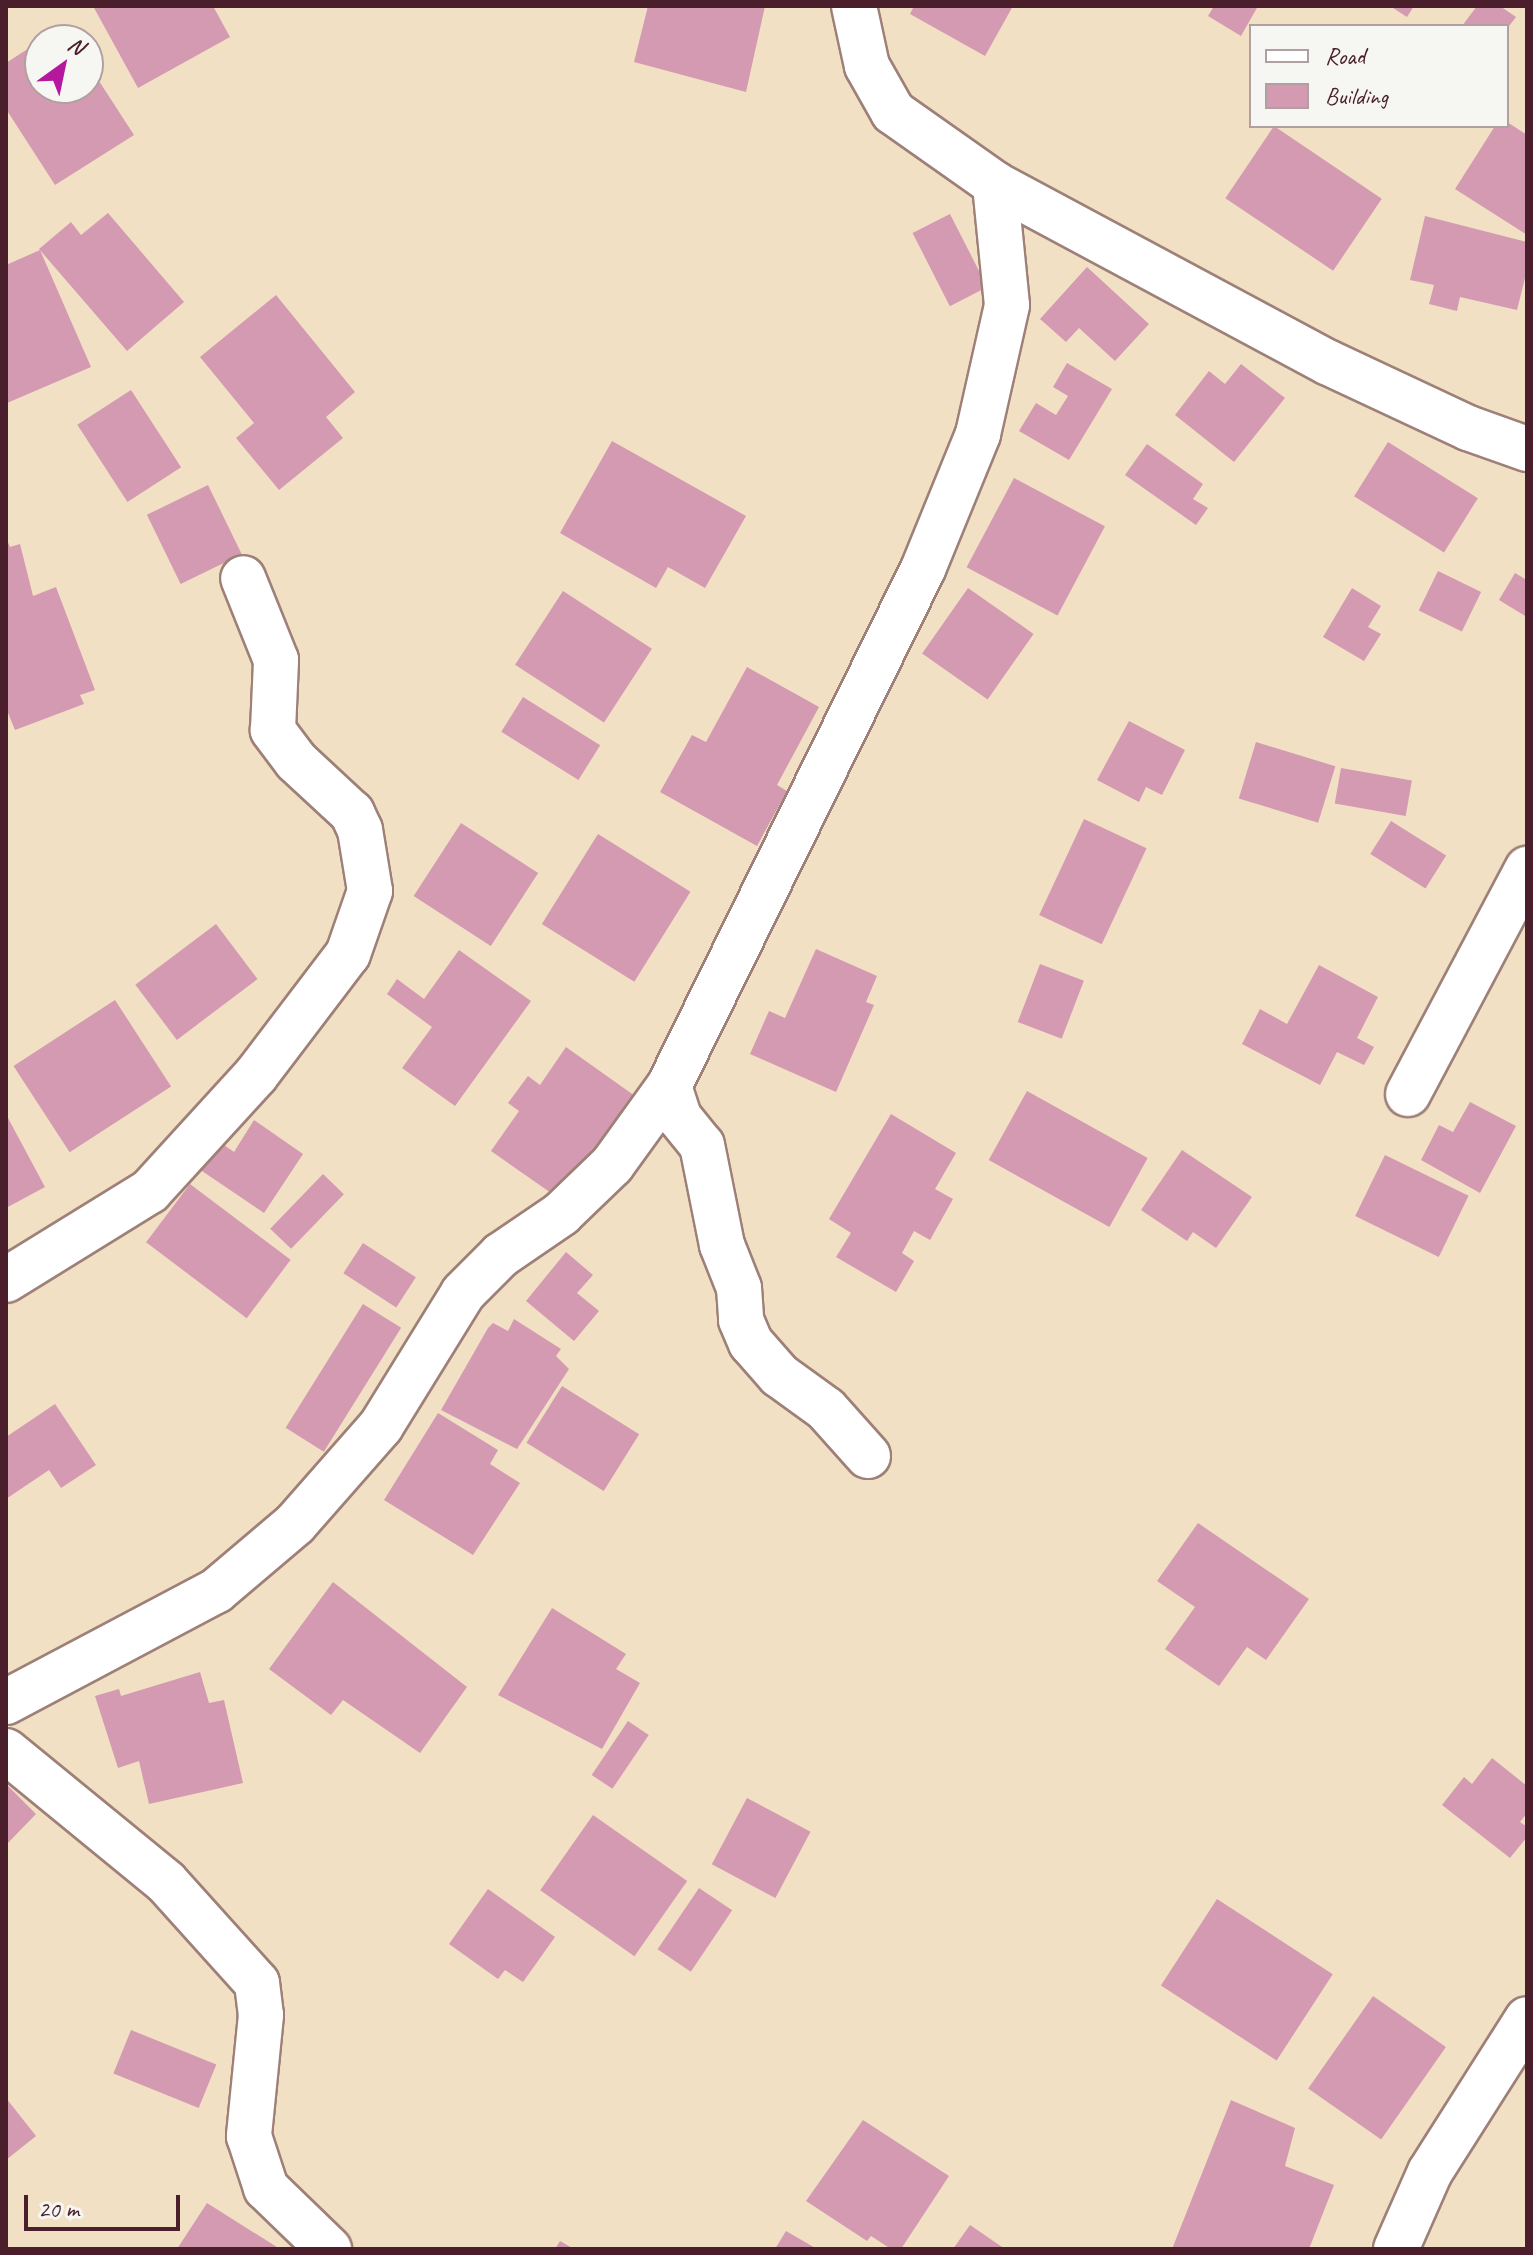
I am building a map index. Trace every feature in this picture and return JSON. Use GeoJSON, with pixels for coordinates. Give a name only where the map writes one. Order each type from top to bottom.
{"type":"FeatureCollection","features":[{"type":"Feature","properties":{"kind":"street"},"geometry":{"type":"LineString","coordinates":[[854,6],[867,66],[893,112],[995,184],[1327,362],[1468,428],[1527,449]]}},
{"type":"Feature","properties":{"kind":"street"},"geometry":{"type":"LineString","coordinates":[[6,1702],[216,1591],[295,1524],[381,1426],[463,1293],[501,1255],[561,1214],[612,1165],[669,1086],[923,569],[978,434],[1007,305],[995,184]]}},
{"type":"Feature","properties":{"kind":"street"},"geometry":{"type":"LineString","coordinates":[[6,1280],[150,1191],[296,1025],[348,954],[370,891],[360,830],[352,813],[296,761],[273,730],[276,660],[243,578]]}},
{"type":"Feature","properties":{"kind":"street"},"geometry":{"type":"LineString","coordinates":[[1408,1094],[1527,869]]}},
{"type":"Feature","properties":{"kind":"street"},"geometry":{"type":"LineString","coordinates":[[669,1086],[679,1117],[702,1145],[722,1245],[739,1288],[741,1320],[751,1343],[779,1375],[826,1409],[868,1456]]}},
{"type":"Feature","properties":{"kind":"street"},"geometry":{"type":"LineString","coordinates":[[6,1751],[166,1882],[257,1983],[261,2015],[249,2136],[266,2188],[329,2249]]}},
{"type":"Feature","properties":{"kind":"street"},"geometry":{"type":"LineString","coordinates":[[1396,2249],[1430,2172],[1527,2019]]}},
{"type":"Feature","properties":{"kind":"building"},"geometry":{"type":"Polygon","coordinates":[[[93,6],[213,6],[230,37],[138,88],[93,6]]]}},
{"type":"Feature","properties":{"kind":"building"},"geometry":{"type":"Polygon","coordinates":[[[648,6],[765,6],[746,92],[634,62],[648,6]]]}},
{"type":"Feature","properties":{"kind":"building"},"geometry":{"type":"Polygon","coordinates":[[[914,6],[1013,6],[985,56],[910,14],[914,6]]]}},
{"type":"Feature","properties":{"kind":"building"},"geometry":{"type":"Polygon","coordinates":[[[1214,6],[1258,6],[1241,36],[1208,16],[1214,6]]]}},
{"type":"Feature","properties":{"kind":"building"},"geometry":{"type":"Polygon","coordinates":[[[1390,6],[1414,6],[1407,17],[1390,6]]]}},
{"type":"Feature","properties":{"kind":"building"},"geometry":{"type":"Polygon","coordinates":[[[1477,6],[1500,6],[1516,17],[1509,26],[1464,24],[1477,6]]]}},
{"type":"Feature","properties":{"kind":"building"},"geometry":{"type":"Polygon","coordinates":[[[24,51],[24,104],[104,104],[104,89],[134,135],[55,185],[6,109],[6,63],[24,51]]]}},
{"type":"Feature","properties":{"kind":"building"},"geometry":{"type":"Polygon","coordinates":[[[1509,123],[1527,135],[1527,235],[1455,189],[1494,128],[1509,128],[1509,123]]]}},
{"type":"Feature","properties":{"kind":"building"},"geometry":{"type":"Polygon","coordinates":[[[1273,128],[1382,199],[1333,271],[1225,198],[1273,128]]]}},
{"type":"Feature","properties":{"kind":"building"},"geometry":{"type":"Polygon","coordinates":[[[108,213],[184,302],[127,351],[39,249],[71,222],[81,235],[108,213]]]}},
{"type":"Feature","properties":{"kind":"building"},"geometry":{"type":"Polygon","coordinates":[[[950,214],[987,287],[950,306],[913,233],[950,214]]]}},
{"type":"Feature","properties":{"kind":"building"},"geometry":{"type":"Polygon","coordinates":[[[1425,216],[1527,242],[1527,270],[1517,310],[1460,297],[1457,311],[1429,304],[1434,285],[1410,280],[1425,216]]]}},
{"type":"Feature","properties":{"kind":"building"},"geometry":{"type":"Polygon","coordinates":[[[40,250],[91,367],[7,403],[6,265],[40,250]]]}},
{"type":"Feature","properties":{"kind":"building"},"geometry":{"type":"Polygon","coordinates":[[[1087,267],[1149,324],[1115,361],[1079,328],[1066,342],[1040,319],[1087,267]]]}},
{"type":"Feature","properties":{"kind":"building"},"geometry":{"type":"Polygon","coordinates":[[[276,295],[355,392],[326,417],[343,438],[279,490],[236,438],[254,423],[200,357],[276,295]]]}},
{"type":"Feature","properties":{"kind":"building"},"geometry":{"type":"Polygon","coordinates":[[[1067,363],[1112,389],[1069,460],[1019,431],[1036,403],[1056,415],[1068,396],[1053,387],[1067,363]]]}},
{"type":"Feature","properties":{"kind":"building"},"geometry":{"type":"Polygon","coordinates":[[[1241,364],[1285,398],[1234,462],[1175,415],[1209,371],[1225,384],[1241,364]]]}},
{"type":"Feature","properties":{"kind":"building"},"geometry":{"type":"Polygon","coordinates":[[[131,390],[181,467],[127,502],[77,425],[131,390]]]}},
{"type":"Feature","properties":{"kind":"building"},"geometry":{"type":"Polygon","coordinates":[[[612,441],[746,516],[705,588],[668,567],[656,588],[560,533],[612,441]]]}},
{"type":"Feature","properties":{"kind":"building"},"geometry":{"type":"Polygon","coordinates":[[[1388,442],[1478,498],[1444,552],[1354,496],[1388,442]]]}},
{"type":"Feature","properties":{"kind":"building"},"geometry":{"type":"Polygon","coordinates":[[[1147,444],[1203,484],[1193,499],[1208,508],[1196,525],[1125,475],[1147,444]]]}},
{"type":"Feature","properties":{"kind":"building"},"geometry":{"type":"Polygon","coordinates":[[[1014,478],[1105,526],[1058,616],[967,567],[1014,478]]]}},
{"type":"Feature","properties":{"kind":"building"},"geometry":{"type":"Polygon","coordinates":[[[208,485],[242,554],[181,584],[147,515],[208,485]]]}},
{"type":"Feature","properties":{"kind":"building"},"geometry":{"type":"Polygon","coordinates":[[[6,538],[10,547],[20,544],[33,596],[56,587],[95,690],[80,695],[84,704],[15,730],[6,708],[6,538]]]}},
{"type":"Feature","properties":{"kind":"building"},"geometry":{"type":"Polygon","coordinates":[[[1438,571],[1481,592],[1462,632],[1419,611],[1438,571]]]}},
{"type":"Feature","properties":{"kind":"building"},"geometry":{"type":"Polygon","coordinates":[[[1515,573],[1527,580],[1527,617],[1499,600],[1515,573]]]}},
{"type":"Feature","properties":{"kind":"building"},"geometry":{"type":"Polygon","coordinates":[[[968,588],[1034,634],[988,699],[922,654],[968,588]]]}},
{"type":"Feature","properties":{"kind":"building"},"geometry":{"type":"Polygon","coordinates":[[[1352,588],[1381,606],[1368,627],[1381,634],[1364,661],[1323,637],[1352,588]]]}},
{"type":"Feature","properties":{"kind":"building"},"geometry":{"type":"Polygon","coordinates":[[[563,591],[652,649],[604,723],[515,665],[563,591]]]}},
{"type":"Feature","properties":{"kind":"building"},"geometry":{"type":"Polygon","coordinates":[[[747,667],[819,707],[777,785],[787,791],[757,846],[660,792],[692,735],[706,742],[747,667]]]}},
{"type":"Feature","properties":{"kind":"building"},"geometry":{"type":"Polygon","coordinates":[[[523,697],[600,745],[578,780],[501,732],[523,697]]]}},
{"type":"Feature","properties":{"kind":"building"},"geometry":{"type":"Polygon","coordinates":[[[1129,721],[1185,750],[1162,795],[1146,787],[1139,802],[1097,780],[1129,721]]]}},
{"type":"Feature","properties":{"kind":"building"},"geometry":{"type":"Polygon","coordinates":[[[1256,742],[1335,766],[1318,823],[1239,798],[1256,742]]]}},
{"type":"Feature","properties":{"kind":"building"},"geometry":{"type":"Polygon","coordinates":[[[1341,768],[1412,781],[1406,816],[1335,803],[1341,768]]]}},
{"type":"Feature","properties":{"kind":"building"},"geometry":{"type":"Polygon","coordinates":[[[1084,819],[1147,848],[1102,944],[1039,915],[1084,819]]]}},
{"type":"Feature","properties":{"kind":"building"},"geometry":{"type":"Polygon","coordinates":[[[1391,821],[1446,855],[1425,889],[1370,854],[1391,821]]]}},
{"type":"Feature","properties":{"kind":"building"},"geometry":{"type":"Polygon","coordinates":[[[461,823],[538,873],[491,946],[414,896],[461,823]]]}},
{"type":"Feature","properties":{"kind":"building"},"geometry":{"type":"Polygon","coordinates":[[[598,834],[690,892],[634,982],[542,924],[598,834]]]}},
{"type":"Feature","properties":{"kind":"building"},"geometry":{"type":"Polygon","coordinates":[[[216,924],[258,979],[177,1040],[135,985],[216,924]]]}},
{"type":"Feature","properties":{"kind":"building"},"geometry":{"type":"Polygon","coordinates":[[[816,949],[877,976],[866,1002],[874,1005],[836,1092],[750,1054],[769,1011],[785,1018],[816,949]]]}},
{"type":"Feature","properties":{"kind":"building"},"geometry":{"type":"Polygon","coordinates":[[[459,950],[531,1001],[455,1106],[402,1068],[432,1027],[387,994],[397,979],[424,999],[459,950]]]}},
{"type":"Feature","properties":{"kind":"building"},"geometry":{"type":"Polygon","coordinates":[[[1040,964],[1084,981],[1062,1039],[1018,1022],[1040,964]]]}},
{"type":"Feature","properties":{"kind":"building"},"geometry":{"type":"Polygon","coordinates":[[[1319,965],[1378,997],[1357,1038],[1374,1047],[1364,1065],[1337,1052],[1320,1085],[1242,1044],[1260,1009],[1287,1024],[1319,965]]]}},
{"type":"Feature","properties":{"kind":"building"},"geometry":{"type":"Polygon","coordinates":[[[115,1000],[171,1086],[70,1152],[14,1066],[115,1000]]]}},
{"type":"Feature","properties":{"kind":"building"},"geometry":{"type":"Polygon","coordinates":[[[566,1047],[635,1096],[564,1202],[491,1151],[519,1111],[508,1103],[528,1076],[540,1085],[566,1047]]]}},
{"type":"Feature","properties":{"kind":"building"},"geometry":{"type":"Polygon","coordinates":[[[1027,1091],[1148,1158],[1109,1227],[989,1160],[1027,1091]]]}},
{"type":"Feature","properties":{"kind":"building"},"geometry":{"type":"Polygon","coordinates":[[[1470,1102],[1516,1126],[1480,1193],[1421,1160],[1439,1125],[1453,1132],[1470,1102]]]}},
{"type":"Feature","properties":{"kind":"building"},"geometry":{"type":"Polygon","coordinates":[[[891,1114],[956,1153],[935,1189],[953,1199],[930,1240],[914,1231],[902,1253],[914,1261],[896,1292],[836,1257],[851,1233],[829,1219],[891,1114]]]}},
{"type":"Feature","properties":{"kind":"building"},"geometry":{"type":"Polygon","coordinates":[[[6,1119],[45,1187],[6,1208],[6,1119]]]}},
{"type":"Feature","properties":{"kind":"building"},"geometry":{"type":"Polygon","coordinates":[[[254,1120],[303,1154],[264,1213],[199,1169],[218,1141],[234,1152],[254,1120]]]}},
{"type":"Feature","properties":{"kind":"building"},"geometry":{"type":"Polygon","coordinates":[[[1182,1150],[1252,1197],[1216,1248],[1193,1232],[1187,1241],[1141,1210],[1182,1150]]]}},
{"type":"Feature","properties":{"kind":"building"},"geometry":{"type":"Polygon","coordinates":[[[1385,1155],[1469,1196],[1439,1257],[1355,1216],[1385,1155]]]}},
{"type":"Feature","properties":{"kind":"building"},"geometry":{"type":"Polygon","coordinates":[[[323,1174],[344,1194],[291,1249],[270,1229],[323,1174]]]}},
{"type":"Feature","properties":{"kind":"building"},"geometry":{"type":"Polygon","coordinates":[[[190,1184],[291,1260],[247,1318],[146,1242],[190,1184]]]}},
{"type":"Feature","properties":{"kind":"building"},"geometry":{"type":"Polygon","coordinates":[[[363,1243],[416,1277],[396,1308],[343,1273],[363,1243]]]}},
{"type":"Feature","properties":{"kind":"building"},"geometry":{"type":"Polygon","coordinates":[[[566,1252],[593,1275],[577,1293],[599,1311],[574,1341],[526,1301],[566,1252]]]}},
{"type":"Feature","properties":{"kind":"building"},"geometry":{"type":"Polygon","coordinates":[[[363,1304],[401,1328],[324,1452],[286,1428],[363,1304]]]}},
{"type":"Feature","properties":{"kind":"building"},"geometry":{"type":"Polygon","coordinates":[[[514,1319],[561,1349],[556,1356],[569,1369],[517,1449],[441,1410],[488,1328],[493,1323],[508,1331],[514,1319]]]}},
{"type":"Feature","properties":{"kind":"building"},"geometry":{"type":"Polygon","coordinates":[[[562,1386],[639,1434],[604,1491],[526,1443],[562,1386]]]}},
{"type":"Feature","properties":{"kind":"building"},"geometry":{"type":"Polygon","coordinates":[[[55,1404],[96,1465],[61,1488],[49,1470],[6,1499],[6,1437],[55,1404]]]}},
{"type":"Feature","properties":{"kind":"building"},"geometry":{"type":"Polygon","coordinates":[[[438,1413],[498,1450],[490,1464],[520,1483],[473,1555],[384,1500],[438,1413]]]}},
{"type":"Feature","properties":{"kind":"building"},"geometry":{"type":"Polygon","coordinates":[[[1198,1523],[1309,1599],[1266,1660],[1247,1647],[1219,1686],[1165,1649],[1195,1607],[1157,1581],[1198,1523]]]}},
{"type":"Feature","properties":{"kind":"building"},"geometry":{"type":"Polygon","coordinates":[[[333,1582],[467,1687],[420,1753],[343,1700],[331,1715],[269,1669],[333,1582]]]}},
{"type":"Feature","properties":{"kind":"building"},"geometry":{"type":"Polygon","coordinates":[[[552,1608],[626,1654],[616,1669],[640,1683],[602,1749],[498,1695],[552,1608]]]}},
{"type":"Feature","properties":{"kind":"building"},"geometry":{"type":"Polygon","coordinates":[[[200,1672],[209,1703],[224,1700],[243,1783],[149,1804],[139,1761],[118,1768],[95,1696],[119,1689],[121,1696],[200,1672]]]}},
{"type":"Feature","properties":{"kind":"building"},"geometry":{"type":"Polygon","coordinates":[[[628,1721],[649,1735],[612,1789],[592,1775],[628,1721]]]}},
{"type":"Feature","properties":{"kind":"building"},"geometry":{"type":"Polygon","coordinates":[[[1492,1758],[1527,1786],[1527,1813],[1520,1822],[1527,1827],[1527,1837],[1510,1858],[1442,1805],[1464,1777],[1472,1784],[1492,1758]]]}},
{"type":"Feature","properties":{"kind":"building"},"geometry":{"type":"Polygon","coordinates":[[[6,1784],[36,1814],[6,1845],[6,1784]]]}},
{"type":"Feature","properties":{"kind":"building"},"geometry":{"type":"Polygon","coordinates":[[[747,1798],[811,1832],[775,1898],[712,1864],[747,1798]]]}},
{"type":"Feature","properties":{"kind":"building"},"geometry":{"type":"Polygon","coordinates":[[[593,1815],[687,1881],[634,1956],[540,1890],[593,1815]]]}},
{"type":"Feature","properties":{"kind":"building"},"geometry":{"type":"Polygon","coordinates":[[[699,1888],[732,1910],[691,1972],[658,1949],[699,1888]]]}},
{"type":"Feature","properties":{"kind":"building"},"geometry":{"type":"Polygon","coordinates":[[[488,1889],[555,1937],[523,1982],[505,1970],[498,1979],[449,1944],[488,1889]]]}},
{"type":"Feature","properties":{"kind":"building"},"geometry":{"type":"Polygon","coordinates":[[[1217,1899],[1333,1974],[1277,2061],[1161,1985],[1217,1899]]]}},
{"type":"Feature","properties":{"kind":"building"},"geometry":{"type":"Polygon","coordinates":[[[1373,1996],[1446,2047],[1381,2140],[1308,2089],[1373,1996]]]}},
{"type":"Feature","properties":{"kind":"building"},"geometry":{"type":"Polygon","coordinates":[[[131,2030],[216,2064],[199,2108],[113,2074],[131,2030]]]}},
{"type":"Feature","properties":{"kind":"building"},"geometry":{"type":"Polygon","coordinates":[[[6,2098],[36,2136],[6,2160],[6,2098]]]}},
{"type":"Feature","properties":{"kind":"building"},"geometry":{"type":"Polygon","coordinates":[[[1231,2100],[1295,2128],[1285,2166],[1334,2185],[1309,2249],[1172,2249],[1231,2100]]]}},
{"type":"Feature","properties":{"kind":"building"},"geometry":{"type":"Polygon","coordinates":[[[863,2120],[949,2176],[901,2249],[891,2249],[871,2236],[867,2241],[806,2201],[863,2120]]]}},
{"type":"Feature","properties":{"kind":"building"},"geometry":{"type":"Polygon","coordinates":[[[207,2203],[280,2249],[177,2249],[207,2203]]]}},
{"type":"Feature","properties":{"kind":"building"},"geometry":{"type":"Polygon","coordinates":[[[970,2225],[1005,2249],[953,2249],[970,2225]]]}},
{"type":"Feature","properties":{"kind":"building"},"geometry":{"type":"Polygon","coordinates":[[[786,2231],[817,2249],[775,2249],[786,2231]]]}},
{"type":"Feature","properties":{"kind":"building"},"geometry":{"type":"Polygon","coordinates":[[[560,2241],[574,2249],[555,2249],[560,2241]]]}}]}
